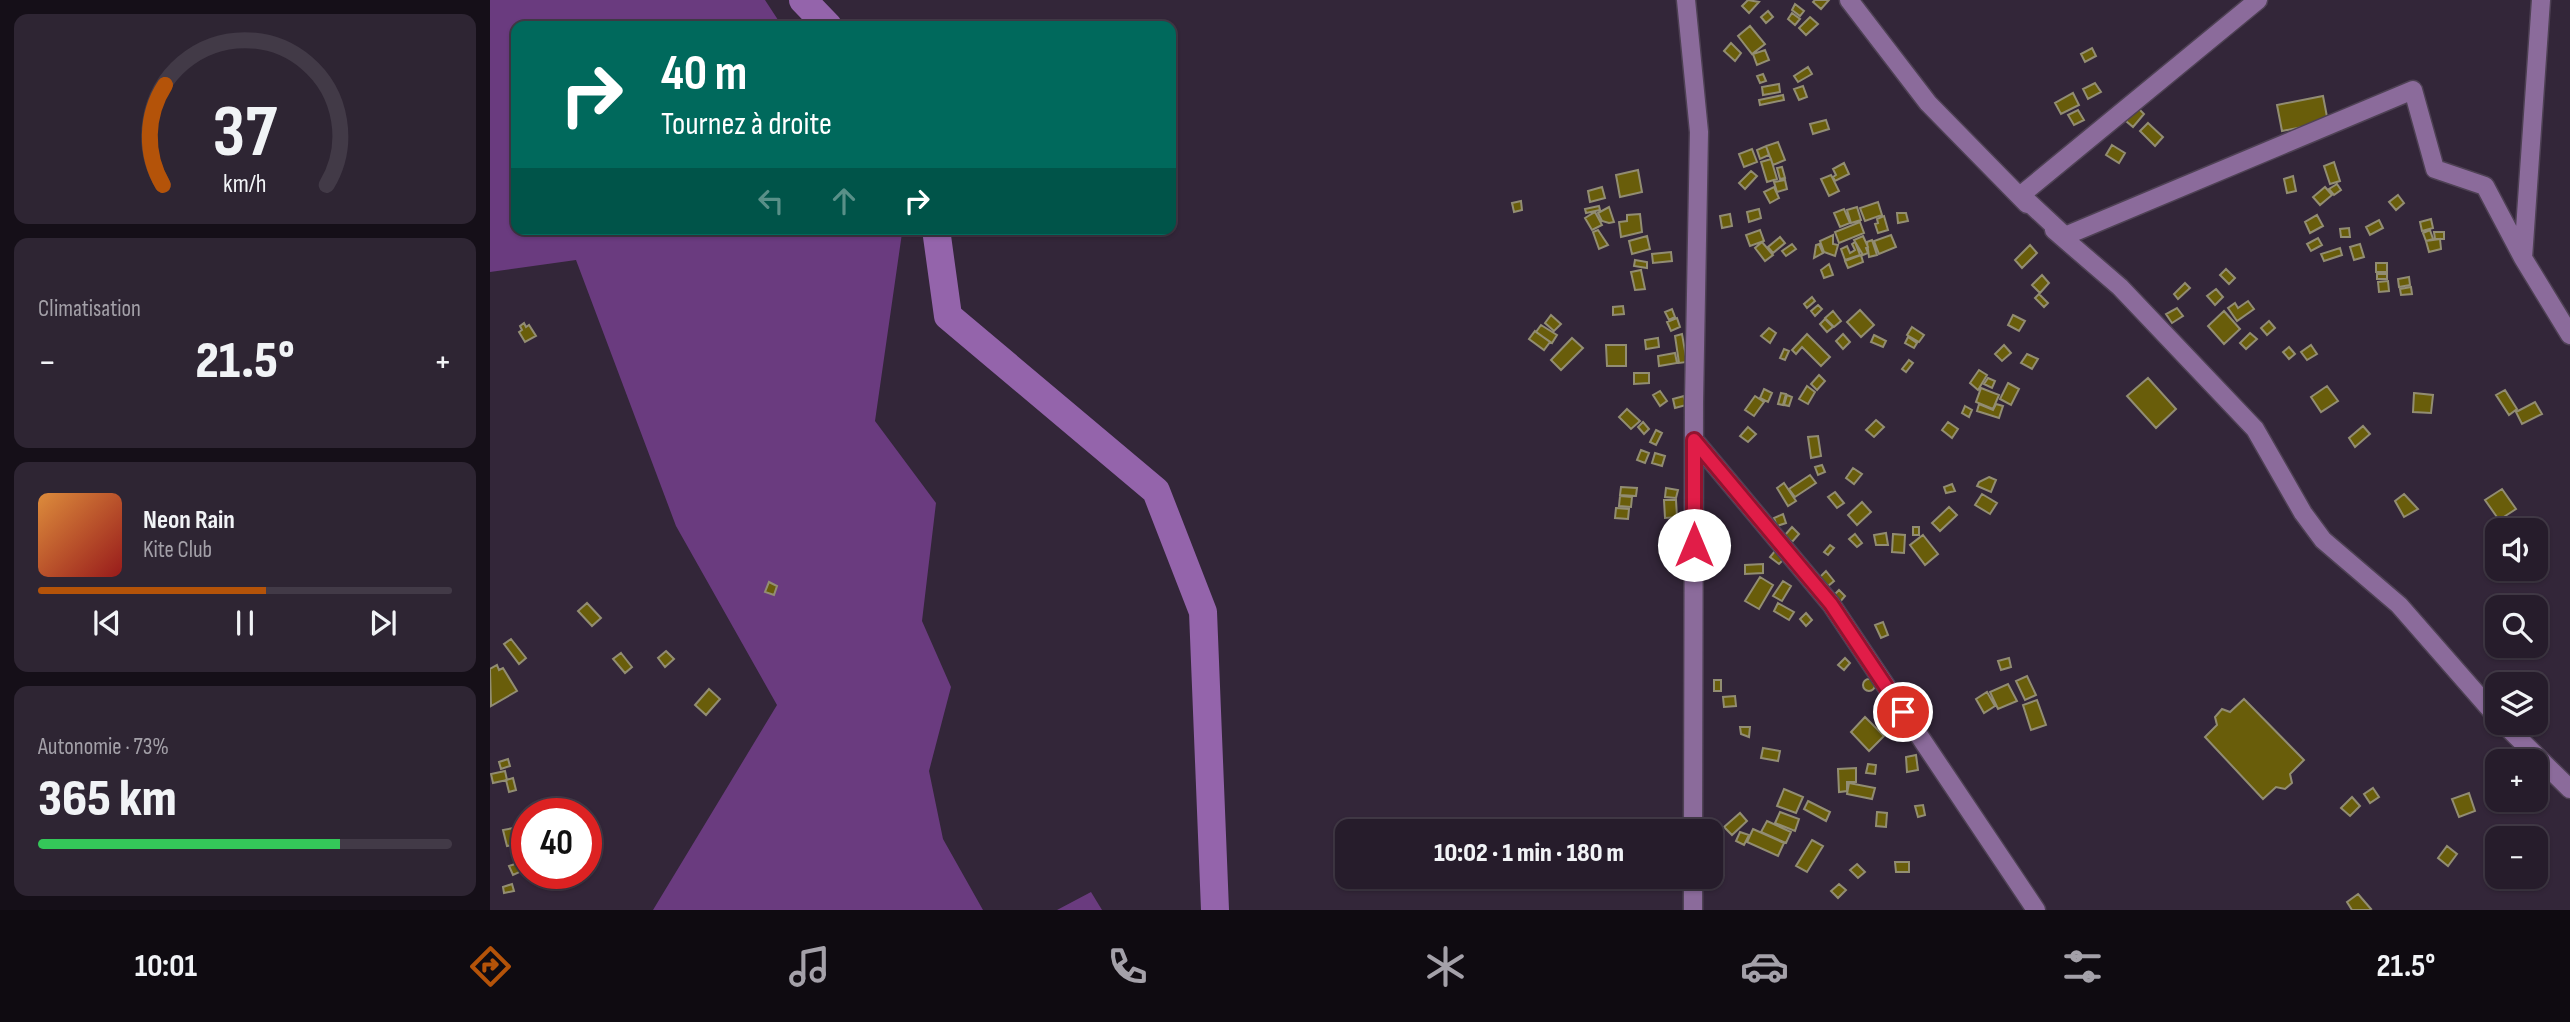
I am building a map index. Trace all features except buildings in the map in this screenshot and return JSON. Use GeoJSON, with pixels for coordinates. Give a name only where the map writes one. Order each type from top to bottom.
{"type":"FeatureCollection","features":[{"type":"Feature","properties":{"kind":"street"},"geometry":{"type":"LineString","coordinates":[[1686,0],[1699,132],[1694,440],[1693,819]]}},
{"type":"Feature","properties":{"kind":"street"},"geometry":{"type":"LineString","coordinates":[[1849,0],[1928,103],[2045,222],[2120,287],[2255,429],[2303,513],[2323,540],[2399,605],[2485,703]]}},
{"type":"Feature","properties":{"kind":"street"},"geometry":{"type":"LineString","coordinates":[[2258,0],[2021,195],[2065,236],[2413,90],[2435,169],[2485,186],[2570,335]]}},
{"type":"Feature","properties":{"kind":"street"},"geometry":{"type":"LineString","coordinates":[[2524,258],[2541,0]]}},
{"type":"Feature","properties":{"kind":"street"},"geometry":{"type":"LineString","coordinates":[[1694,440],[1831,604],[2036,910]]}},
{"type":"Feature","properties":{"kind":"street"},"geometry":{"type":"LineString","coordinates":[[2514,735],[2570,789]]}},
{"type":"Feature","properties":{"kind":"street"},"geometry":{"type":"LineString","coordinates":[[1693,889],[1693,910]]}},
{"type":"Feature","properties":{"kind":"shaded area"},"geometry":{"type":"Polygon","coordinates":[[[490,0],[765,0],[779,21],[511,21],[511,235],[902,235],[875,421],[936,503],[922,621],[951,687],[929,771],[943,839],[983,910],[653,910],[777,705],[676,526],[576,260],[490,272],[490,0]]]}},
{"type":"Feature","properties":{"kind":"shaded area"},"geometry":{"type":"Polygon","coordinates":[[[1091,892],[1102,910],[1057,910],[1091,892]]]}},
{"type":"Feature","properties":{"kind":"waterway"},"geometry":{"type":"LineString","coordinates":[[803,0],[823,21]]}},
{"type":"Feature","properties":{"kind":"waterway"},"geometry":{"type":"LineString","coordinates":[[937,235],[948,316],[1156,491],[1203,612],[1215,910]]}},
{"type":"Feature","properties":{"kind":"route"},"geometry":{"type":"LineString","coordinates":[[1694,545],[1694,440],[1831,604],[1903,712]]}}]}
